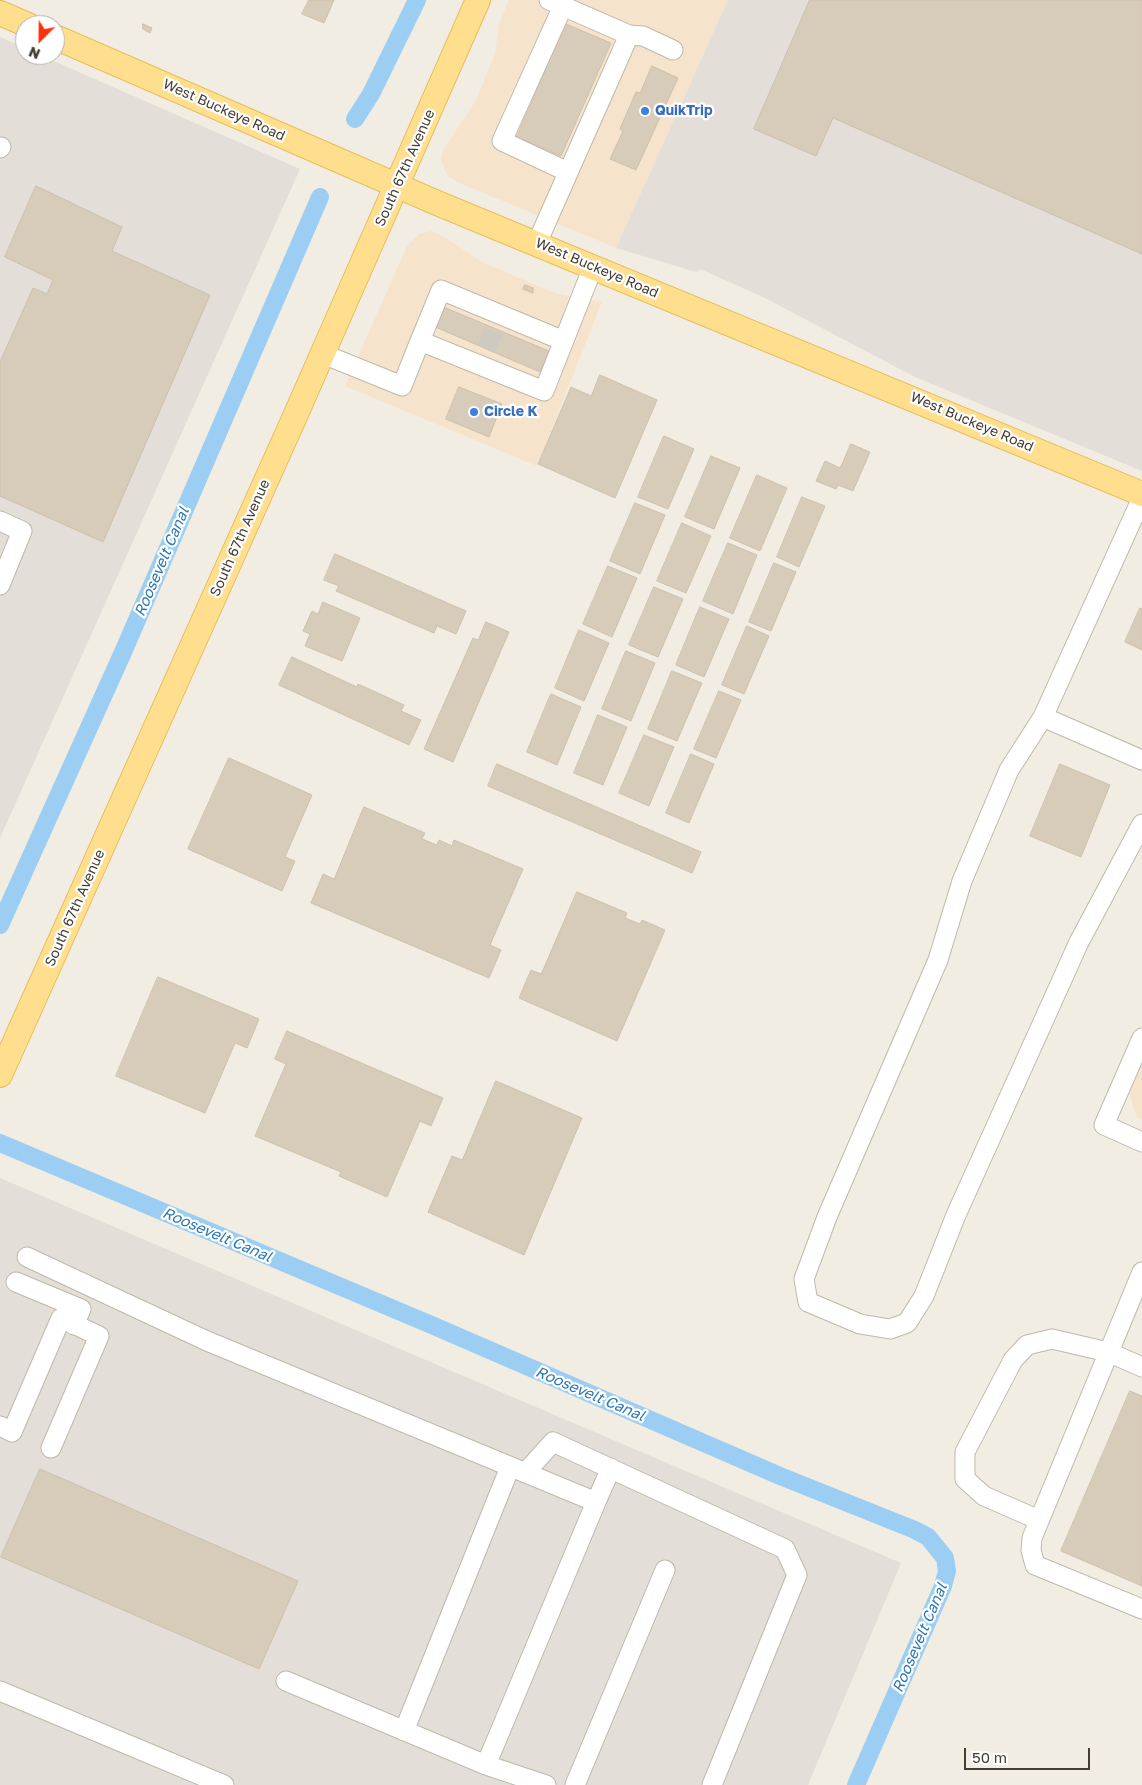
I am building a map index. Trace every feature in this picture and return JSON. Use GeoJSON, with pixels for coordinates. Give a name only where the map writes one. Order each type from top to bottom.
{"type":"FeatureCollection","features":[{"type":"Feature","properties":{"kind":"main road","name":"South 67th Avenue"},"geometry":{"type":"LineString","coordinates":[[0,1075],[398,186],[478,0]]}},
{"type":"Feature","properties":{"kind":"main road"},"geometry":{"type":"LineString","coordinates":[[0,13],[15,19]]}},
{"type":"Feature","properties":{"kind":"main road","name":"West Buckeye Road"},"geometry":{"type":"LineString","coordinates":[[65,41],[398,186],[1142,494]]}},
{"type":"Feature","properties":{"kind":"street"},"geometry":{"type":"LineString","coordinates":[[568,172],[502,141],[556,3],[628,35],[643,36],[673,50]]}},
{"type":"Feature","properties":{"kind":"street"},"geometry":{"type":"LineString","coordinates":[[537,243],[628,35]]}},
{"type":"Feature","properties":{"kind":"street"},"geometry":{"type":"LineString","coordinates":[[420,340],[483,357],[544,390],[593,267]]}},
{"type":"Feature","properties":{"kind":"street"},"geometry":{"type":"LineString","coordinates":[[323,354],[402,386],[441,290],[497,322],[564,341]]}},
{"type":"Feature","properties":{"kind":"street"},"geometry":{"type":"LineString","coordinates":[[1142,498],[1043,717],[1009,770],[962,881],[938,960],[827,1217],[804,1279],[808,1302],[860,1324],[890,1329],[907,1323],[924,1296],[956,1214],[1079,942],[1142,824]]}},
{"type":"Feature","properties":{"kind":"street"},"geometry":{"type":"LineString","coordinates":[[0,521],[22,531],[0,585]]}},
{"type":"Feature","properties":{"kind":"street"},"geometry":{"type":"LineString","coordinates":[[1043,717],[1142,760]]}},
{"type":"Feature","properties":{"kind":"street"},"geometry":{"type":"LineString","coordinates":[[1142,1038],[1104,1125],[1142,1142]]}},
{"type":"Feature","properties":{"kind":"street"},"geometry":{"type":"LineString","coordinates":[[27,1257],[207,1341],[596,1502]]}},
{"type":"Feature","properties":{"kind":"street"},"geometry":{"type":"LineString","coordinates":[[1142,1272],[1032,1538],[1031,1550],[1035,1565],[1142,1609]]}},
{"type":"Feature","properties":{"kind":"street"},"geometry":{"type":"LineString","coordinates":[[16,1282],[81,1309],[74,1325]]}},
{"type":"Feature","properties":{"kind":"street"},"geometry":{"type":"LineString","coordinates":[[0,1426],[12,1432],[61,1318],[99,1336],[51,1448]]}},
{"type":"Feature","properties":{"kind":"street"},"geometry":{"type":"LineString","coordinates":[[1040,1520],[984,1496],[965,1479],[965,1452],[1013,1360],[1027,1345],[1052,1340],[1108,1352],[1142,1367]]}},
{"type":"Feature","properties":{"kind":"street"},"geometry":{"type":"LineString","coordinates":[[404,1731],[518,1470],[553,1442],[785,1549],[798,1575],[712,1785]]}},
{"type":"Feature","properties":{"kind":"street"},"geometry":{"type":"LineString","coordinates":[[486,1765],[610,1468]]}},
{"type":"Feature","properties":{"kind":"street"},"geometry":{"type":"LineString","coordinates":[[575,1785],[665,1570]]}},
{"type":"Feature","properties":{"kind":"street"},"geometry":{"type":"LineString","coordinates":[[286,1681],[486,1765],[546,1785]]}},
{"type":"Feature","properties":{"kind":"street"},"geometry":{"type":"LineString","coordinates":[[0,1691],[224,1785]]}},
{"type":"Feature","properties":{"kind":"shaded area"},"geometry":{"type":"Polygon","coordinates":[[[509,0],[728,0],[616,248],[457,182],[448,176],[444,168],[441,158],[443,150],[476,100],[495,54],[499,23],[509,0]]]}},
{"type":"Feature","properties":{"kind":"shaded area"},"geometry":{"type":"Polygon","coordinates":[[[728,0],[1142,0],[1142,471],[915,377],[763,297],[700,269],[696,272],[616,248],[728,0]]]}},
{"type":"Feature","properties":{"kind":"shaded area"},"geometry":{"type":"Polygon","coordinates":[[[0,37],[15,44],[15,65],[63,65],[300,169],[0,838],[0,37]]]}},
{"type":"Feature","properties":{"kind":"shaded area"},"geometry":{"type":"Polygon","coordinates":[[[431,231],[443,236],[484,263],[555,293],[602,302],[537,466],[345,386],[407,246],[419,234],[431,231]]]}},
{"type":"Feature","properties":{"kind":"shaded area"},"geometry":{"type":"Polygon","coordinates":[[[1142,1064],[1142,1119],[1137,1118],[1129,1093],[1142,1064]]]}},
{"type":"Feature","properties":{"kind":"shaded area"},"geometry":{"type":"Polygon","coordinates":[[[0,1178],[901,1563],[808,1785],[0,1785],[0,1178]]]}},
{"type":"Feature","properties":{"kind":"building"},"geometry":{"type":"Polygon","coordinates":[[[309,0],[334,0],[324,23],[302,14],[309,0]]]}},
{"type":"Feature","properties":{"kind":"building"},"geometry":{"type":"Polygon","coordinates":[[[810,0],[1142,0],[1142,254],[833,118],[816,156],[754,129],[810,0]]]}},
{"type":"Feature","properties":{"kind":"building"},"geometry":{"type":"Polygon","coordinates":[[[143,24],[152,28],[150,33],[143,29],[143,24]]]}},
{"type":"Feature","properties":{"kind":"building"},"geometry":{"type":"Polygon","coordinates":[[[566,24],[611,43],[561,156],[517,137],[566,24]]]}},
{"type":"Feature","properties":{"kind":"building","name":"QuikTrip"},"geometry":{"type":"Polygon","coordinates":[[[652,66],[678,78],[636,170],[610,159],[623,131],[620,129],[636,92],[640,93],[652,66]]]}},
{"type":"Feature","properties":{"kind":"building"},"geometry":{"type":"Polygon","coordinates":[[[36,186],[122,227],[112,251],[210,295],[103,542],[0,496],[0,362],[33,288],[47,294],[53,280],[5,257],[36,186]]]}},
{"type":"Feature","properties":{"kind":"building"},"geometry":{"type":"Polygon","coordinates":[[[525,285],[533,288],[533,293],[523,289],[525,285]]]}},
{"type":"Feature","properties":{"kind":"building","name":"Circle K"},"geometry":{"type":"Polygon","coordinates":[[[441,306],[549,351],[540,372],[433,326],[441,306]]]}},
{"type":"Feature","properties":{"kind":"building"},"geometry":{"type":"Polygon","coordinates":[[[600,375],[657,400],[615,498],[538,464],[571,387],[591,396],[600,375]]]}},
{"type":"Feature","properties":{"kind":"building","name":"Circle K"},"geometry":{"type":"Polygon","coordinates":[[[459,387],[502,404],[489,437],[446,419],[459,387]]]}},
{"type":"Feature","properties":{"kind":"building"},"geometry":{"type":"Polygon","coordinates":[[[664,436],[694,449],[668,509],[638,497],[664,436]]]}},
{"type":"Feature","properties":{"kind":"building"},"geometry":{"type":"Polygon","coordinates":[[[851,444],[870,452],[853,491],[838,485],[836,489],[816,481],[825,461],[840,468],[851,444]]]}},
{"type":"Feature","properties":{"kind":"building"},"geometry":{"type":"Polygon","coordinates":[[[711,456],[740,468],[714,529],[685,517],[711,456]]]}},
{"type":"Feature","properties":{"kind":"building"},"geometry":{"type":"Polygon","coordinates":[[[757,475],[787,488],[760,551],[730,538],[757,475]]]}},
{"type":"Feature","properties":{"kind":"building"},"geometry":{"type":"Polygon","coordinates":[[[802,497],[825,506],[799,567],[777,557],[802,497]]]}},
{"type":"Feature","properties":{"kind":"building"},"geometry":{"type":"Polygon","coordinates":[[[635,503],[665,515],[640,574],[610,561],[635,503]]]}},
{"type":"Feature","properties":{"kind":"building"},"geometry":{"type":"Polygon","coordinates":[[[682,523],[711,536],[686,593],[657,581],[682,523]]]}},
{"type":"Feature","properties":{"kind":"building"},"geometry":{"type":"Polygon","coordinates":[[[728,543],[757,555],[733,614],[703,601],[728,543]]]}},
{"type":"Feature","properties":{"kind":"building"},"geometry":{"type":"Polygon","coordinates":[[[335,554],[466,611],[456,634],[437,626],[434,633],[336,591],[339,586],[324,580],[335,554]]]}},
{"type":"Feature","properties":{"kind":"building"},"geometry":{"type":"Polygon","coordinates":[[[774,563],[796,572],[771,631],[749,622],[774,563]]]}},
{"type":"Feature","properties":{"kind":"building"},"geometry":{"type":"Polygon","coordinates":[[[608,566],[637,578],[612,637],[583,624],[608,566]]]}},
{"type":"Feature","properties":{"kind":"building"},"geometry":{"type":"Polygon","coordinates":[[[654,587],[683,599],[658,657],[629,645],[654,587]]]}},
{"type":"Feature","properties":{"kind":"building"},"geometry":{"type":"Polygon","coordinates":[[[323,602],[360,618],[342,661],[305,646],[310,634],[303,631],[312,611],[318,614],[323,602]]]}},
{"type":"Feature","properties":{"kind":"building"},"geometry":{"type":"Polygon","coordinates":[[[700,607],[729,619],[704,677],[676,665],[700,607]]]}},
{"type":"Feature","properties":{"kind":"building"},"geometry":{"type":"Polygon","coordinates":[[[1140,608],[1142,609],[1142,650],[1125,642],[1140,608]]]}},
{"type":"Feature","properties":{"kind":"building"},"geometry":{"type":"Polygon","coordinates":[[[486,622],[509,632],[453,762],[424,749],[473,638],[478,640],[486,622]]]}},
{"type":"Feature","properties":{"kind":"building"},"geometry":{"type":"Polygon","coordinates":[[[747,626],[769,636],[744,694],[722,685],[747,626]]]}},
{"type":"Feature","properties":{"kind":"building"},"geometry":{"type":"Polygon","coordinates":[[[579,630],[609,643],[584,701],[555,688],[579,630]]]}},
{"type":"Feature","properties":{"kind":"building"},"geometry":{"type":"Polygon","coordinates":[[[626,651],[655,663],[631,721],[602,709],[626,651]]]}},
{"type":"Feature","properties":{"kind":"building"},"geometry":{"type":"Polygon","coordinates":[[[292,657],[357,687],[358,684],[404,705],[401,711],[421,720],[409,745],[279,685],[292,657]]]}},
{"type":"Feature","properties":{"kind":"building"},"geometry":{"type":"Polygon","coordinates":[[[672,671],[702,683],[677,741],[648,729],[672,671]]]}},
{"type":"Feature","properties":{"kind":"building"},"geometry":{"type":"Polygon","coordinates":[[[719,691],[741,700],[716,758],[694,749],[719,691]]]}},
{"type":"Feature","properties":{"kind":"building"},"geometry":{"type":"Polygon","coordinates":[[[551,694],[581,707],[557,765],[527,752],[551,694]]]}},
{"type":"Feature","properties":{"kind":"building"},"geometry":{"type":"Polygon","coordinates":[[[598,715],[627,727],[603,785],[574,773],[598,715]]]}},
{"type":"Feature","properties":{"kind":"building"},"geometry":{"type":"Polygon","coordinates":[[[644,735],[674,747],[649,806],[619,793],[644,735]]]}},
{"type":"Feature","properties":{"kind":"building"},"geometry":{"type":"Polygon","coordinates":[[[691,754],[714,764],[689,823],[666,813],[691,754]]]}},
{"type":"Feature","properties":{"kind":"building"},"geometry":{"type":"Polygon","coordinates":[[[229,758],[312,795],[285,857],[295,861],[282,891],[188,849],[229,758]]]}},
{"type":"Feature","properties":{"kind":"building"},"geometry":{"type":"Polygon","coordinates":[[[497,764],[701,852],[692,873],[488,786],[497,764]]]}},
{"type":"Feature","properties":{"kind":"building"},"geometry":{"type":"Polygon","coordinates":[[[1060,764],[1110,785],[1081,857],[1030,836],[1060,764]]]}},
{"type":"Feature","properties":{"kind":"building"},"geometry":{"type":"Polygon","coordinates":[[[364,807],[425,833],[422,839],[437,845],[439,840],[452,846],[454,840],[523,869],[490,945],[501,950],[489,978],[311,903],[323,874],[334,879],[364,807]]]}},
{"type":"Feature","properties":{"kind":"building"},"geometry":{"type":"Polygon","coordinates":[[[577,892],[627,913],[625,918],[640,924],[642,920],[665,930],[617,1041],[519,998],[531,970],[541,974],[577,892]]]}},
{"type":"Feature","properties":{"kind":"building"},"geometry":{"type":"Polygon","coordinates":[[[158,977],[259,1019],[247,1048],[235,1043],[205,1113],[116,1076],[158,977]]]}},
{"type":"Feature","properties":{"kind":"building"},"geometry":{"type":"Polygon","coordinates":[[[287,1031],[443,1098],[431,1126],[420,1121],[387,1197],[339,1176],[341,1172],[255,1136],[286,1064],[275,1059],[287,1031]]]}},
{"type":"Feature","properties":{"kind":"building"},"geometry":{"type":"Polygon","coordinates":[[[496,1081],[582,1118],[524,1255],[428,1212],[452,1156],[462,1160],[496,1081]]]}},
{"type":"Feature","properties":{"kind":"building"},"geometry":{"type":"Polygon","coordinates":[[[1130,1391],[1142,1396],[1142,1586],[1061,1551],[1130,1391]]]}},
{"type":"Feature","properties":{"kind":"building"},"geometry":{"type":"Polygon","coordinates":[[[40,1469],[298,1581],[259,1669],[1,1557],[40,1469]]]}},
{"type":"Feature","properties":{"kind":"waterway","name":"Roosevelt Canal"},"geometry":{"type":"LineString","coordinates":[[355,119],[371,94],[417,0]]}},
{"type":"Feature","properties":{"kind":"waterway","name":"Roosevelt Canal"},"geometry":{"type":"LineString","coordinates":[[0,925],[124,650],[320,197]]}},
{"type":"Feature","properties":{"kind":"waterway","name":"Roosevelt Canal"},"geometry":{"type":"LineString","coordinates":[[0,1143],[434,1326],[780,1476],[915,1530],[928,1537],[945,1558],[947,1571],[943,1586],[856,1785]]}},
{"type":"Feature","properties":{"kind":"tunnel"},"geometry":{"type":"LineString","coordinates":[[486,349],[495,329]]}},
{"type":"Feature","properties":{"kind":"place","name":"QuikTrip"},"geometry":{"type":"Point","coordinates":[645,111]}},
{"type":"Feature","properties":{"kind":"place","name":"Circle K"},"geometry":{"type":"Point","coordinates":[474,412]}}]}
